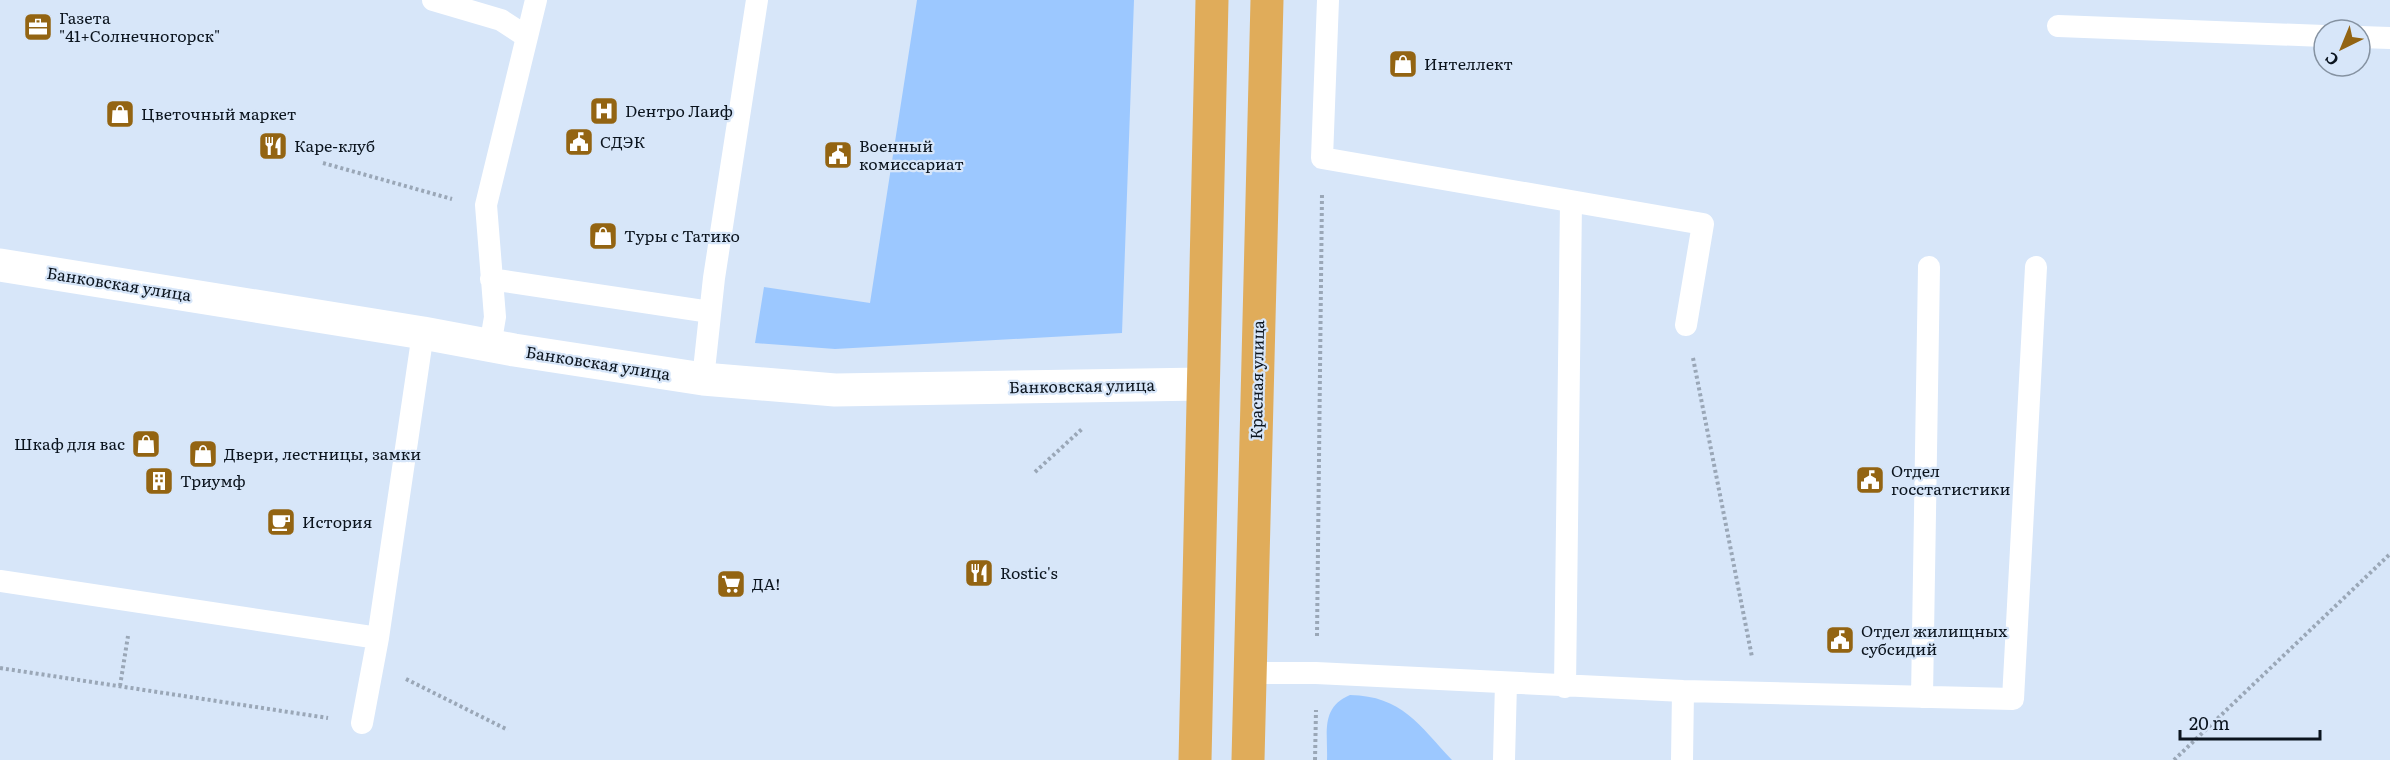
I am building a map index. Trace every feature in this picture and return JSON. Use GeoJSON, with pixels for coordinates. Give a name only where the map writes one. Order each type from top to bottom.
{"type":"FeatureCollection","features":[{"type":"Feature","properties":{"kind":"highway"},"geometry":{"type":"LineString","coordinates":[[1195,760],[1212,0]]}},
{"type":"Feature","properties":{"kind":"highway","name":"Красная улица"},"geometry":{"type":"LineString","coordinates":[[1248,760],[1266,0]]}},
{"type":"Feature","properties":{"kind":"street","name":"Банковская улица"},"geometry":{"type":"LineString","coordinates":[[0,265],[703,379],[835,390],[1202,384]]}},
{"type":"Feature","properties":{"kind":"lane"},"geometry":{"type":"LineString","coordinates":[[433,0],[501,20],[527,37]]}},
{"type":"Feature","properties":{"kind":"lane"},"geometry":{"type":"LineString","coordinates":[[490,346],[495,316],[486,205],[536,0]]}},
{"type":"Feature","properties":{"kind":"lane"},"geometry":{"type":"LineString","coordinates":[[703,379],[710,312],[757,0]]}},
{"type":"Feature","properties":{"kind":"lane"},"geometry":{"type":"LineString","coordinates":[[1328,0],[1322,158],[1703,224],[1686,325]]}},
{"type":"Feature","properties":{"kind":"lane"},"geometry":{"type":"LineString","coordinates":[[2058,26],[2312,36]]}},
{"type":"Feature","properties":{"kind":"lane"},"geometry":{"type":"LineString","coordinates":[[2372,37],[2390,38]]}},
{"type":"Feature","properties":{"kind":"lane"},"geometry":{"type":"LineString","coordinates":[[1564,687],[1571,202]]}},
{"type":"Feature","properties":{"kind":"lane"},"geometry":{"type":"LineString","coordinates":[[1922,697],[1929,267]]}},
{"type":"Feature","properties":{"kind":"lane"},"geometry":{"type":"LineString","coordinates":[[1249,674],[1316,673],[1564,687],[2013,699],[2036,267]]}},
{"type":"Feature","properties":{"kind":"lane"},"geometry":{"type":"LineString","coordinates":[[492,279],[710,312]]}},
{"type":"Feature","properties":{"kind":"lane"},"geometry":{"type":"LineString","coordinates":[[362,723],[378,638],[423,333]]}},
{"type":"Feature","properties":{"kind":"lane"},"geometry":{"type":"LineString","coordinates":[[0,581],[378,638]]}},
{"type":"Feature","properties":{"kind":"lane"},"geometry":{"type":"LineString","coordinates":[[1504,760],[1506,683]]}},
{"type":"Feature","properties":{"kind":"lane"},"geometry":{"type":"LineString","coordinates":[[1682,760],[1683,691]]}},
{"type":"Feature","properties":{"kind":"path"},"geometry":{"type":"LineString","coordinates":[[1315,760],[1322,158]]}},
{"type":"Feature","properties":{"kind":"path"},"geometry":{"type":"LineString","coordinates":[[323,163],[444,197],[486,205]]}},
{"type":"Feature","properties":{"kind":"path"},"geometry":{"type":"LineString","coordinates":[[1686,325],[1760,693]]}},
{"type":"Feature","properties":{"kind":"path"},"geometry":{"type":"LineString","coordinates":[[1035,472],[1091,420]]}},
{"type":"Feature","properties":{"kind":"path"},"geometry":{"type":"LineString","coordinates":[[2174,760],[2390,554]]}},
{"type":"Feature","properties":{"kind":"path"},"geometry":{"type":"LineString","coordinates":[[120,686],[129,633]]}},
{"type":"Feature","properties":{"kind":"path"},"geometry":{"type":"LineString","coordinates":[[373,663],[508,730]]}},
{"type":"Feature","properties":{"kind":"path"},"geometry":{"type":"LineString","coordinates":[[0,668],[362,723]]}},
{"type":"Feature","properties":{"kind":"shaded area"},"geometry":{"type":"Polygon","coordinates":[[[917,0],[1134,0],[1122,333],[835,349],[755,343],[764,287],[870,303],[917,0]]]}},
{"type":"Feature","properties":{"kind":"shaded area"},"geometry":{"type":"Polygon","coordinates":[[[1350,695],[1368,697],[1396,707],[1419,724],[1452,760],[1327,760],[1327,731],[1330,714],[1340,700],[1350,695]]]}},
{"type":"Feature","properties":{"kind":"place","name":"Газета \"41+Солнечногорск\""},"geometry":{"type":"Point","coordinates":[38,27]}},
{"type":"Feature","properties":{"kind":"place","name":"Интеллект"},"geometry":{"type":"Point","coordinates":[1403,64]}},
{"type":"Feature","properties":{"kind":"place","name":"Dентро Лаиф"},"geometry":{"type":"Point","coordinates":[604,111]}},
{"type":"Feature","properties":{"kind":"place","name":"Цветочный маркет"},"geometry":{"type":"Point","coordinates":[120,114]}},
{"type":"Feature","properties":{"kind":"place","name":"СДЭК"},"geometry":{"type":"Point","coordinates":[579,142]}},
{"type":"Feature","properties":{"kind":"place","name":"Каре-клуб"},"geometry":{"type":"Point","coordinates":[273,146]}},
{"type":"Feature","properties":{"kind":"place","name":"Военный комиссариат"},"geometry":{"type":"Point","coordinates":[838,155]}},
{"type":"Feature","properties":{"kind":"place","name":"Туры с Татико"},"geometry":{"type":"Point","coordinates":[603,236]}},
{"type":"Feature","properties":{"kind":"place","name":"Шкаф для вас"},"geometry":{"type":"Point","coordinates":[146,444]}},
{"type":"Feature","properties":{"kind":"place","name":"Двери, лестницы, замки"},"geometry":{"type":"Point","coordinates":[203,454]}},
{"type":"Feature","properties":{"kind":"place","name":"Отдел госстатистики"},"geometry":{"type":"Point","coordinates":[1870,480]}},
{"type":"Feature","properties":{"kind":"place","name":"Триумф"},"geometry":{"type":"Point","coordinates":[159,481]}},
{"type":"Feature","properties":{"kind":"place","name":"История"},"geometry":{"type":"Point","coordinates":[281,522]}},
{"type":"Feature","properties":{"kind":"place","name":"Rostic's"},"geometry":{"type":"Point","coordinates":[979,573]}},
{"type":"Feature","properties":{"kind":"place","name":"ДА!"},"geometry":{"type":"Point","coordinates":[731,584]}},
{"type":"Feature","properties":{"kind":"place","name":"Отдел жилищных субсидий"},"geometry":{"type":"Point","coordinates":[1840,640]}}]}
